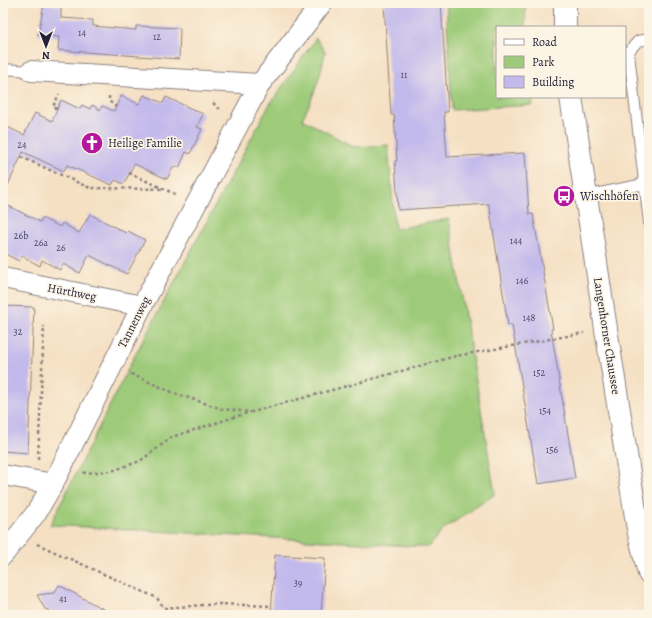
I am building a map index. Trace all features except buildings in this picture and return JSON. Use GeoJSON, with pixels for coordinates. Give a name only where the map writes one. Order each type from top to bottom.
{"type":"FeatureCollection","features":[{"type":"Feature","properties":{"kind":"main road"},"geometry":{"type":"LineString","coordinates":[[565,3],[565,26]]}},
{"type":"Feature","properties":{"kind":"main road","name":"Langenhorner Chaussee"},"geometry":{"type":"LineString","coordinates":[[571,98],[585,196],[638,529],[649,573]]}},
{"type":"Feature","properties":{"kind":"street","name":"Tannenweg"},"geometry":{"type":"LineString","coordinates":[[3,555],[36,513],[50,478],[112,366],[142,306],[260,84],[322,3]]}},
{"type":"Feature","properties":{"kind":"street"},"geometry":{"type":"LineString","coordinates":[[31,71],[260,84]]}},
{"type":"Feature","properties":{"kind":"street","name":"Hürthweg"},"geometry":{"type":"LineString","coordinates":[[3,278],[142,306]]}},
{"type":"Feature","properties":{"kind":"street"},"geometry":{"type":"LineString","coordinates":[[3,475],[50,478]]}},
{"type":"Feature","properties":{"kind":"lane"},"geometry":{"type":"LineString","coordinates":[[649,39],[638,41],[630,50],[629,54],[647,184],[649,223]]}},
{"type":"Feature","properties":{"kind":"lane"},"geometry":{"type":"LineString","coordinates":[[3,69],[31,71]]}},
{"type":"Feature","properties":{"kind":"lane"},"geometry":{"type":"LineString","coordinates":[[585,196],[647,184]]}},
{"type":"Feature","properties":{"kind":"path"},"geometry":{"type":"LineString","coordinates":[[57,109],[54,107],[61,88]]}},
{"type":"Feature","properties":{"kind":"path"},"geometry":{"type":"LineString","coordinates":[[108,91],[109,101],[116,107]]}},
{"type":"Feature","properties":{"kind":"path"},"geometry":{"type":"LineString","coordinates":[[21,157],[90,188],[164,189]]}},
{"type":"Feature","properties":{"kind":"path"},"geometry":{"type":"LineString","coordinates":[[129,173],[196,204]]}},
{"type":"Feature","properties":{"kind":"path"},"geometry":{"type":"LineString","coordinates":[[44,326],[50,478],[112,471],[140,461],[172,437],[252,412],[456,356],[606,329]]}},
{"type":"Feature","properties":{"kind":"path"},"geometry":{"type":"LineString","coordinates":[[112,366],[174,393],[222,409],[252,412]]}},
{"type":"Feature","properties":{"kind":"path"},"geometry":{"type":"LineString","coordinates":[[18,536],[158,598],[164,608],[218,604],[271,606]]}},
{"type":"Feature","properties":{"kind":"green space"},"geometry":{"type":"Polygon","coordinates":[[[446,3],[526,3],[525,26],[496,26],[496,98],[532,98],[533,105],[452,110],[446,3]]]}},
{"type":"Feature","properties":{"kind":"green space"},"geometry":{"type":"Polygon","coordinates":[[[316,38],[325,52],[316,87],[302,119],[354,147],[388,145],[395,229],[449,219],[495,494],[444,529],[428,547],[50,525],[133,359],[268,107],[316,38]]]}},
{"type":"Feature","properties":{"kind":"place","name":"Heilige Familie"},"geometry":{"type":"Point","coordinates":[92,143]}},
{"type":"Feature","properties":{"kind":"place","name":"Wischhöfen"},"geometry":{"type":"Point","coordinates":[564,196]}}]}
